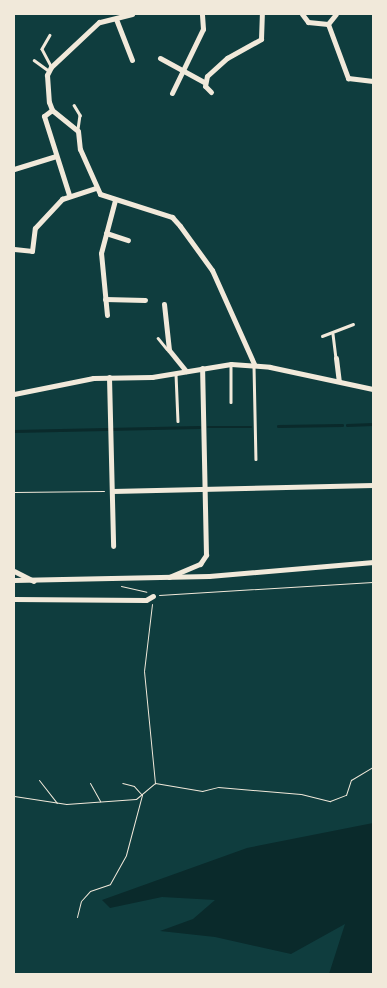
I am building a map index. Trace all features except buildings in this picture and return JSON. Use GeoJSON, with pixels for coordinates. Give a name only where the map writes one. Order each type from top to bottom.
{"type":"FeatureCollection","features":[{"type":"Feature","properties":{"kind":"street"},"geometry":{"type":"LineString","coordinates":[[132,14],[86,31],[50,69],[52,110],[78,131],[80,149],[96,188],[115,200],[172,217],[180,226],[212,270],[254,364]]}},
{"type":"Feature","properties":{"kind":"street"},"geometry":{"type":"LineString","coordinates":[[172,93],[185,70],[203,29],[202,14]]}},
{"type":"Feature","properties":{"kind":"street"},"geometry":{"type":"LineString","coordinates":[[204,82],[227,58],[262,39],[262,14]]}},
{"type":"Feature","properties":{"kind":"street"},"geometry":{"type":"LineString","coordinates":[[302,14],[308,22],[328,24]]}},
{"type":"Feature","properties":{"kind":"street"},"geometry":{"type":"LineString","coordinates":[[328,24],[336,14]]}},
{"type":"Feature","properties":{"kind":"street"},"geometry":{"type":"LineString","coordinates":[[116,19],[132,60]]}},
{"type":"Feature","properties":{"kind":"street"},"geometry":{"type":"LineString","coordinates":[[328,24],[348,78],[373,81]]}},
{"type":"Feature","properties":{"kind":"street"},"geometry":{"type":"LineString","coordinates":[[160,58],[204,82],[211,92]]}},
{"type":"Feature","properties":{"kind":"street"},"geometry":{"type":"LineString","coordinates":[[52,110],[44,116],[69,195]]}},
{"type":"Feature","properties":{"kind":"street"},"geometry":{"type":"LineString","coordinates":[[14,170],[56,156]]}},
{"type":"Feature","properties":{"kind":"street"},"geometry":{"type":"LineString","coordinates":[[14,248],[32,251],[40,222],[69,195],[96,188]]}},
{"type":"Feature","properties":{"kind":"street"},"geometry":{"type":"LineString","coordinates":[[107,315],[101,253],[115,200]]}},
{"type":"Feature","properties":{"kind":"street"},"geometry":{"type":"LineString","coordinates":[[106,233],[128,240]]}},
{"type":"Feature","properties":{"kind":"street"},"geometry":{"type":"LineString","coordinates":[[105,299],[145,300]]}},
{"type":"Feature","properties":{"kind":"street"},"geometry":{"type":"LineString","coordinates":[[164,304],[169,350],[186,371]]}},
{"type":"Feature","properties":{"kind":"street"},"geometry":{"type":"LineString","coordinates":[[336,358],[339,382]]}},
{"type":"Feature","properties":{"kind":"street"},"geometry":{"type":"LineString","coordinates":[[14,394],[109,378],[176,374],[231,364],[254,364],[373,389]]}},
{"type":"Feature","properties":{"kind":"street"},"geometry":{"type":"LineString","coordinates":[[168,578],[204,560],[202,368]]}},
{"type":"Feature","properties":{"kind":"street"},"geometry":{"type":"LineString","coordinates":[[109,378],[113,546]]}},
{"type":"Feature","properties":{"kind":"street"},"geometry":{"type":"LineString","coordinates":[[112,491],[373,485]]}},
{"type":"Feature","properties":{"kind":"street"},"geometry":{"type":"LineString","coordinates":[[14,580],[168,578],[373,562]]}},
{"type":"Feature","properties":{"kind":"street"},"geometry":{"type":"LineString","coordinates":[[14,571],[34,581]]}},
{"type":"Feature","properties":{"kind":"street"},"geometry":{"type":"LineString","coordinates":[[14,599],[146,600],[153,596]]}},
{"type":"Feature","properties":{"kind":"lane"},"geometry":{"type":"LineString","coordinates":[[50,35],[42,49],[50,69]]}},
{"type":"Feature","properties":{"kind":"lane"},"geometry":{"type":"LineString","coordinates":[[34,60],[50,69]]}},
{"type":"Feature","properties":{"kind":"lane"},"geometry":{"type":"LineString","coordinates":[[74,105],[80,115],[78,131]]}},
{"type":"Feature","properties":{"kind":"lane"},"geometry":{"type":"LineString","coordinates":[[322,336],[333,334],[353,324]]}},
{"type":"Feature","properties":{"kind":"lane"},"geometry":{"type":"LineString","coordinates":[[333,334],[336,358]]}},
{"type":"Feature","properties":{"kind":"lane"},"geometry":{"type":"LineString","coordinates":[[158,338],[169,350]]}},
{"type":"Feature","properties":{"kind":"lane"},"geometry":{"type":"LineString","coordinates":[[231,364],[232,402]]}},
{"type":"Feature","properties":{"kind":"lane"},"geometry":{"type":"LineString","coordinates":[[254,364],[256,459]]}},
{"type":"Feature","properties":{"kind":"lane"},"geometry":{"type":"LineString","coordinates":[[176,374],[178,421]]}},
{"type":"Feature","properties":{"kind":"path"},"geometry":{"type":"LineString","coordinates":[[14,492],[112,491]]}},
{"type":"Feature","properties":{"kind":"path"},"geometry":{"type":"LineString","coordinates":[[106,578],[153,596],[373,582]]}},
{"type":"Feature","properties":{"kind":"path"},"geometry":{"type":"LineString","coordinates":[[153,596],[144,671],[155,783]]}},
{"type":"Feature","properties":{"kind":"path"},"geometry":{"type":"LineString","coordinates":[[155,783],[202,791],[218,787],[301,794],[330,801],[340,799],[351,780],[373,767]]}},
{"type":"Feature","properties":{"kind":"path"},"geometry":{"type":"LineString","coordinates":[[39,780],[57,803]]}},
{"type":"Feature","properties":{"kind":"path"},"geometry":{"type":"LineString","coordinates":[[90,783],[101,802]]}},
{"type":"Feature","properties":{"kind":"path"},"geometry":{"type":"LineString","coordinates":[[122,783],[134,786],[142,795]]}},
{"type":"Feature","properties":{"kind":"path"},"geometry":{"type":"LineString","coordinates":[[14,796],[57,803],[136,800],[155,783]]}},
{"type":"Feature","properties":{"kind":"path"},"geometry":{"type":"LineString","coordinates":[[77,917],[81,901],[90,891],[110,884],[120,869],[142,795]]}},
{"type":"Feature","properties":{"kind":"water"},"geometry":{"type":"Polygon","coordinates":[[[373,823],[373,974],[329,974],[345,924],[291,954],[215,937],[160,931],[193,919],[215,900],[162,897],[110,908],[102,900],[247,848],[373,823]]]}},
{"type":"Feature","properties":{"kind":"waterway"},"geometry":{"type":"LineString","coordinates":[[347,425],[373,424]]}},
{"type":"Feature","properties":{"kind":"waterway"},"geometry":{"type":"LineString","coordinates":[[278,426],[342,425]]}},
{"type":"Feature","properties":{"kind":"waterway"},"geometry":{"type":"LineString","coordinates":[[14,431],[199,427]]}},
{"type":"Feature","properties":{"kind":"waterway"},"geometry":{"type":"LineString","coordinates":[[208,427],[251,427]]}}]}
